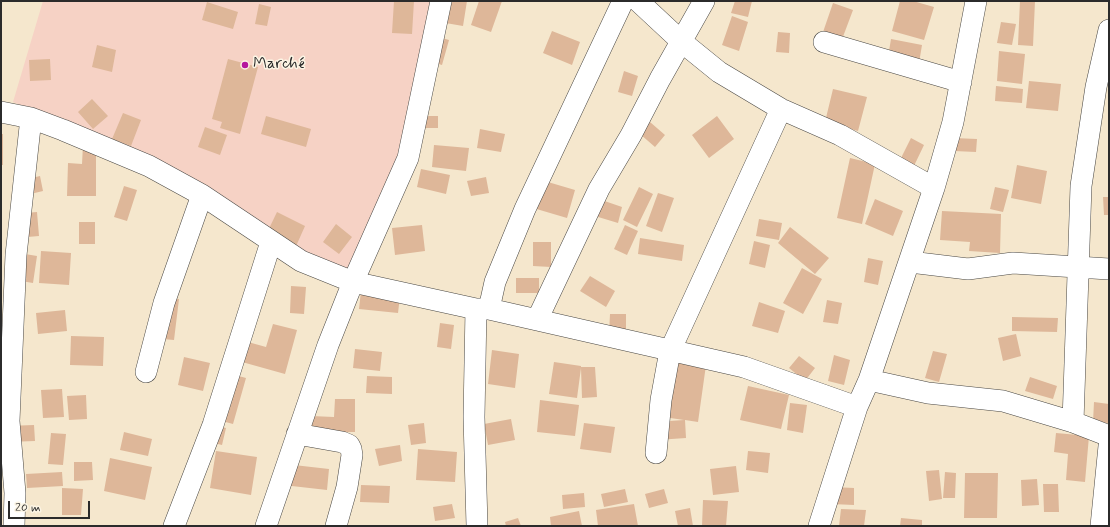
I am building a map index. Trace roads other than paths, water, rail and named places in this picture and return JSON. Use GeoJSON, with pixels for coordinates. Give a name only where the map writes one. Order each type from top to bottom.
{"type":"FeatureCollection","features":[{"type":"Feature","properties":{"kind":"street"},"geometry":{"type":"LineString","coordinates":[[266,526],[328,346],[353,282],[408,158],[441,1]]}},
{"type":"Feature","properties":{"kind":"street"},"geometry":{"type":"LineString","coordinates":[[477,526],[474,418],[482,309],[495,282],[525,208],[623,1]]}},
{"type":"Feature","properties":{"kind":"street"},"geometry":{"type":"LineString","coordinates":[[638,1],[682,42],[720,72],[781,109],[840,135],[934,188]]}},
{"type":"Feature","properties":{"kind":"street"},"geometry":{"type":"LineString","coordinates":[[537,320],[599,189],[632,135],[660,79],[704,1]]}},
{"type":"Feature","properties":{"kind":"street"},"geometry":{"type":"LineString","coordinates":[[819,526],[857,407],[869,380],[934,188],[953,122],[976,1]]}},
{"type":"Feature","properties":{"kind":"street"},"geometry":{"type":"LineString","coordinates":[[1073,422],[1077,267],[1081,186],[1096,87],[1109,30]]}},
{"type":"Feature","properties":{"kind":"street"},"geometry":{"type":"LineString","coordinates":[[824,42],[961,82]]}},
{"type":"Feature","properties":{"kind":"street"},"geometry":{"type":"LineString","coordinates":[[656,453],[661,400],[670,351],[781,109]]}},
{"type":"Feature","properties":{"kind":"street"},"geometry":{"type":"LineString","coordinates":[[1,112],[31,118],[149,166],[202,195],[301,261],[353,282],[537,320],[744,367],[857,407]]}},
{"type":"Feature","properties":{"kind":"street"},"geometry":{"type":"LineString","coordinates":[[14,526],[15,493],[9,421],[16,255],[31,118]]}},
{"type":"Feature","properties":{"kind":"street"},"geometry":{"type":"LineString","coordinates":[[146,372],[164,304],[202,195]]}},
{"type":"Feature","properties":{"kind":"street"},"geometry":{"type":"LineString","coordinates":[[174,526],[213,425],[271,242]]}},
{"type":"Feature","properties":{"kind":"street"},"geometry":{"type":"LineString","coordinates":[[910,262],[968,269],[1013,263],[1109,269]]}},
{"type":"Feature","properties":{"kind":"street"},"geometry":{"type":"LineString","coordinates":[[869,380],[928,393],[1003,401],[1073,422],[1109,436]]}},
{"type":"Feature","properties":{"kind":"street"},"geometry":{"type":"LineString","coordinates":[[297,434],[342,442],[349,445],[351,449],[352,455],[347,487],[336,526]]}},
{"type":"Feature","properties":{"kind":"street"},"geometry":{"type":"LineString","coordinates":[[1101,526],[1109,446]]}},
{"type":"Feature","properties":{"kind":"place","name":"Marché"},"geometry":{"type":"Point","coordinates":[245,65]}}]}
